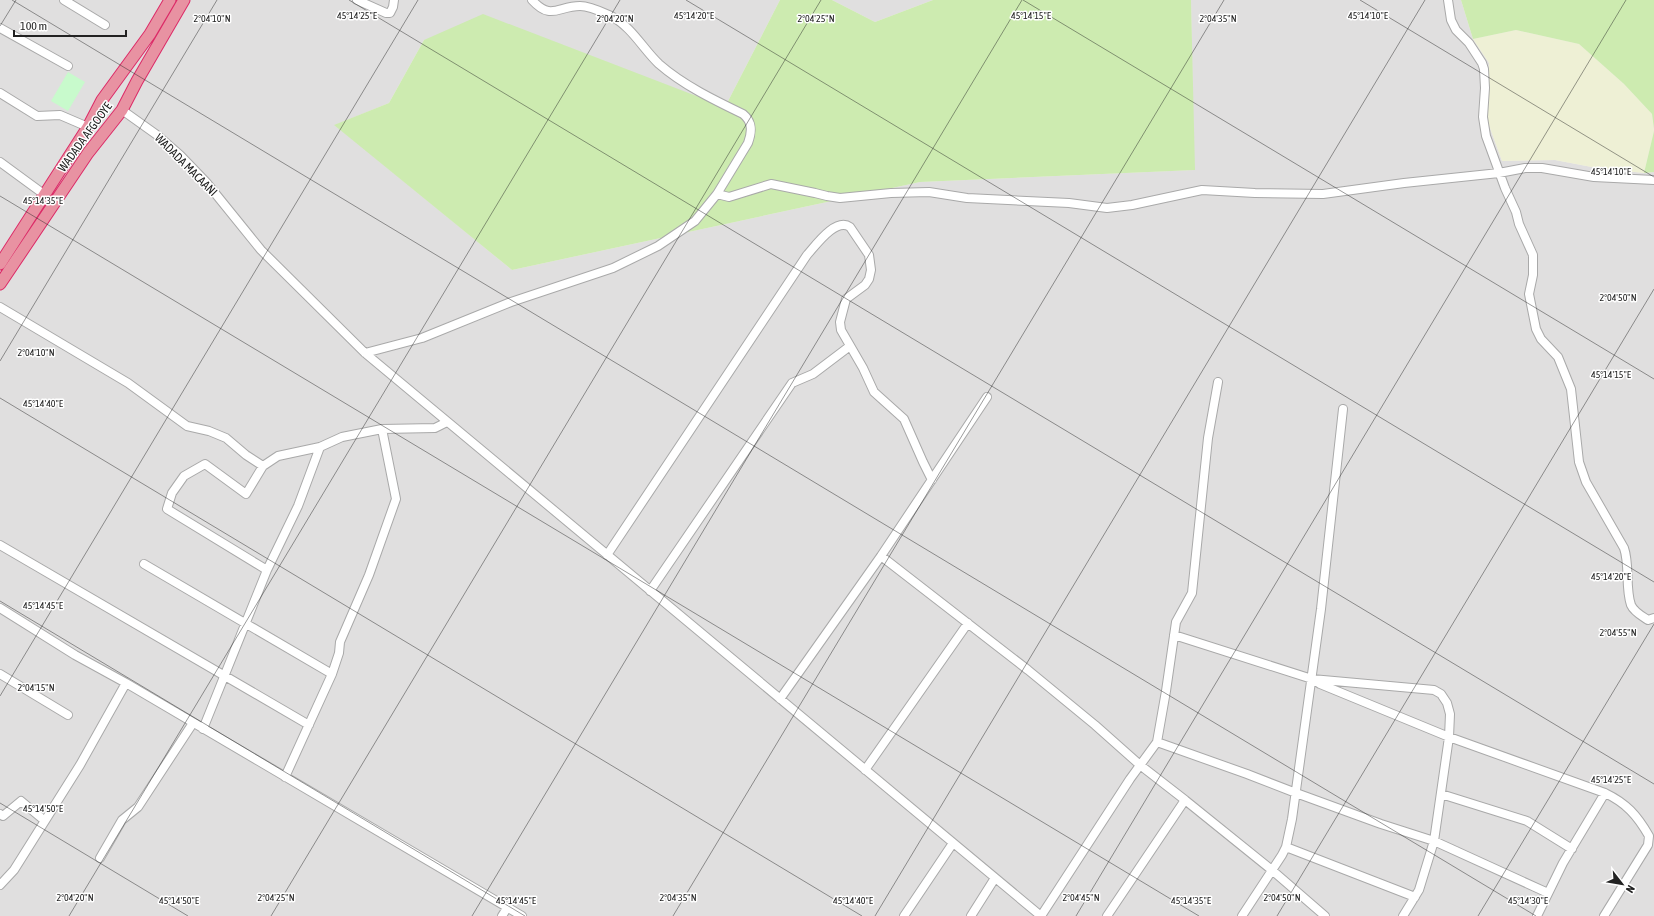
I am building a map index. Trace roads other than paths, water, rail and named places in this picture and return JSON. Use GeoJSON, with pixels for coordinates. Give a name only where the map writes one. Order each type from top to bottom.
{"type":"FeatureCollection","features":[{"type":"Feature","properties":{"kind":"highway","name":"WADADA AFGOOYE"},"geometry":{"type":"LineString","coordinates":[[0,264],[88,127],[108,90],[150,34],[170,0]]}},
{"type":"Feature","properties":{"kind":"highway","name":"WADADA AFGOOYE"},"geometry":{"type":"LineString","coordinates":[[0,284],[88,153],[121,109],[184,0]]}},
{"type":"Feature","properties":{"kind":"highway"},"geometry":{"type":"LineString","coordinates":[[99,106],[106,113],[121,109],[120,94],[108,90]]}},
{"type":"Feature","properties":{"kind":"street"},"geometry":{"type":"LineString","coordinates":[[64,0],[105,25]]}},
{"type":"Feature","properties":{"kind":"street"},"geometry":{"type":"LineString","coordinates":[[357,0],[386,13],[390,12],[393,7],[394,0]]}},
{"type":"Feature","properties":{"kind":"street"},"geometry":{"type":"LineString","coordinates":[[365,353],[422,338],[511,302],[613,268],[658,246],[695,221],[717,194],[748,143],[751,134],[751,124],[748,118],[703,94],[660,65],[638,39],[613,17],[582,6],[548,12],[532,0]]}},
{"type":"Feature","properties":{"kind":"street"},"geometry":{"type":"LineString","coordinates":[[1448,0],[1451,20],[1456,30],[1469,43],[1482,63],[1484,69],[1485,88],[1482,117],[1486,136],[1499,173],[1533,255],[1533,276],[1529,294],[1536,329],[1541,339],[1558,357],[1571,389],[1578,462],[1586,482],[1624,548],[1627,558],[1631,606],[1639,615],[1648,620],[1654,618]]}},
{"type":"Feature","properties":{"kind":"street"},"geometry":{"type":"LineString","coordinates":[[0,28],[68,66]]}},
{"type":"Feature","properties":{"kind":"street"},"geometry":{"type":"LineString","coordinates":[[0,93],[37,116],[60,115],[88,127]]}},
{"type":"Feature","properties":{"kind":"street","name":"WADADA MACAANI"},"geometry":{"type":"LineString","coordinates":[[121,109],[171,146],[206,182],[261,250],[365,353],[1041,916]]}},
{"type":"Feature","properties":{"kind":"street"},"geometry":{"type":"LineString","coordinates":[[0,162],[45,195]]}},
{"type":"Feature","properties":{"kind":"street"},"geometry":{"type":"LineString","coordinates":[[717,194],[729,197],[771,184],[840,198],[891,193],[929,192],[966,198],[1070,203],[1107,208],[1132,205],[1202,190],[1255,193],[1323,194],[1404,182],[1499,173],[1524,168],[1542,168],[1594,177],[1654,180]]}},
{"type":"Feature","properties":{"kind":"street"},"geometry":{"type":"LineString","coordinates":[[607,555],[807,255],[823,237],[840,224],[846,224],[850,227],[869,255],[871,261],[869,278],[865,285],[846,300],[844,304],[840,322],[841,330],[863,368],[874,392],[904,419],[922,462],[932,480]]}},
{"type":"Feature","properties":{"kind":"street"},"geometry":{"type":"LineString","coordinates":[[0,306],[128,384],[188,426],[209,431],[226,438],[246,455],[263,466]]}},
{"type":"Feature","properties":{"kind":"street"},"geometry":{"type":"LineString","coordinates":[[650,591],[792,383],[813,374],[850,346]]}},
{"type":"Feature","properties":{"kind":"street"},"geometry":{"type":"LineString","coordinates":[[1041,916],[1140,765],[1157,742],[1176,622],[1192,593],[1208,438],[1218,382]]}},
{"type":"Feature","properties":{"kind":"street"},"geometry":{"type":"LineString","coordinates":[[780,698],[881,556],[987,397]]}},
{"type":"Feature","properties":{"kind":"street"},"geometry":{"type":"LineString","coordinates":[[1242,916],[1273,871],[1286,848],[1292,819],[1321,609],[1343,409]]}},
{"type":"Feature","properties":{"kind":"street"},"geometry":{"type":"LineString","coordinates":[[267,570],[167,509],[172,493],[184,476],[205,464],[246,494],[263,466],[278,456],[320,447],[342,437],[382,429],[435,428],[447,422]]}},
{"type":"Feature","properties":{"kind":"street"},"geometry":{"type":"LineString","coordinates":[[285,777],[332,674],[339,653],[340,642],[369,575],[396,498],[382,429]]}},
{"type":"Feature","properties":{"kind":"street"},"geometry":{"type":"LineString","coordinates":[[203,729],[267,570],[298,506],[320,447]]}},
{"type":"Feature","properties":{"kind":"street"},"geometry":{"type":"LineString","coordinates":[[0,545],[309,725]]}},
{"type":"Feature","properties":{"kind":"street"},"geometry":{"type":"LineString","coordinates":[[881,556],[968,623],[1095,725],[1140,765],[1273,871],[1325,916]]}},
{"type":"Feature","properties":{"kind":"street"},"geometry":{"type":"LineString","coordinates":[[144,564],[246,622],[332,674]]}},
{"type":"Feature","properties":{"kind":"street"},"geometry":{"type":"LineString","coordinates":[[0,608],[75,655],[126,682],[203,729],[522,916]]}},
{"type":"Feature","properties":{"kind":"street"},"geometry":{"type":"LineString","coordinates":[[865,770],[968,623]]}},
{"type":"Feature","properties":{"kind":"street"},"geometry":{"type":"LineString","coordinates":[[1174,635],[1312,679],[1434,690],[1441,694],[1447,703],[1450,714],[1449,737],[1434,841],[1426,873],[1419,890],[1403,916]]}},
{"type":"Feature","properties":{"kind":"street"},"geometry":{"type":"LineString","coordinates":[[0,674],[68,715]]}},
{"type":"Feature","properties":{"kind":"street"},"geometry":{"type":"LineString","coordinates":[[1312,679],[1360,702],[1449,737],[1619,799],[1627,806],[1649,836],[1648,845],[1604,916]]}},
{"type":"Feature","properties":{"kind":"street"},"geometry":{"type":"LineString","coordinates":[[0,885],[14,870],[80,765],[126,682]]}},
{"type":"Feature","properties":{"kind":"street"},"geometry":{"type":"LineString","coordinates":[[100,858],[122,820],[138,808],[193,723]]}},
{"type":"Feature","properties":{"kind":"street"},"geometry":{"type":"LineString","coordinates":[[1157,742],[1381,824],[1434,841],[1548,893]]}},
{"type":"Feature","properties":{"kind":"street"},"geometry":{"type":"LineString","coordinates":[[1536,916],[1604,793]]}},
{"type":"Feature","properties":{"kind":"street"},"geometry":{"type":"LineString","coordinates":[[1441,794],[1527,821],[1572,849]]}},
{"type":"Feature","properties":{"kind":"street"},"geometry":{"type":"LineString","coordinates":[[1107,916],[1185,800]]}},
{"type":"Feature","properties":{"kind":"street"},"geometry":{"type":"LineString","coordinates":[[1,817],[21,802],[45,821]]}},
{"type":"Feature","properties":{"kind":"street"},"geometry":{"type":"LineString","coordinates":[[904,916],[953,843]]}},
{"type":"Feature","properties":{"kind":"street"},"geometry":{"type":"LineString","coordinates":[[1286,848],[1415,897]]}},
{"type":"Feature","properties":{"kind":"street"},"geometry":{"type":"LineString","coordinates":[[971,916],[995,878]]}},
{"type":"Feature","properties":{"kind":"street"},"geometry":{"type":"LineString","coordinates":[[502,916],[507,908]]}}]}
